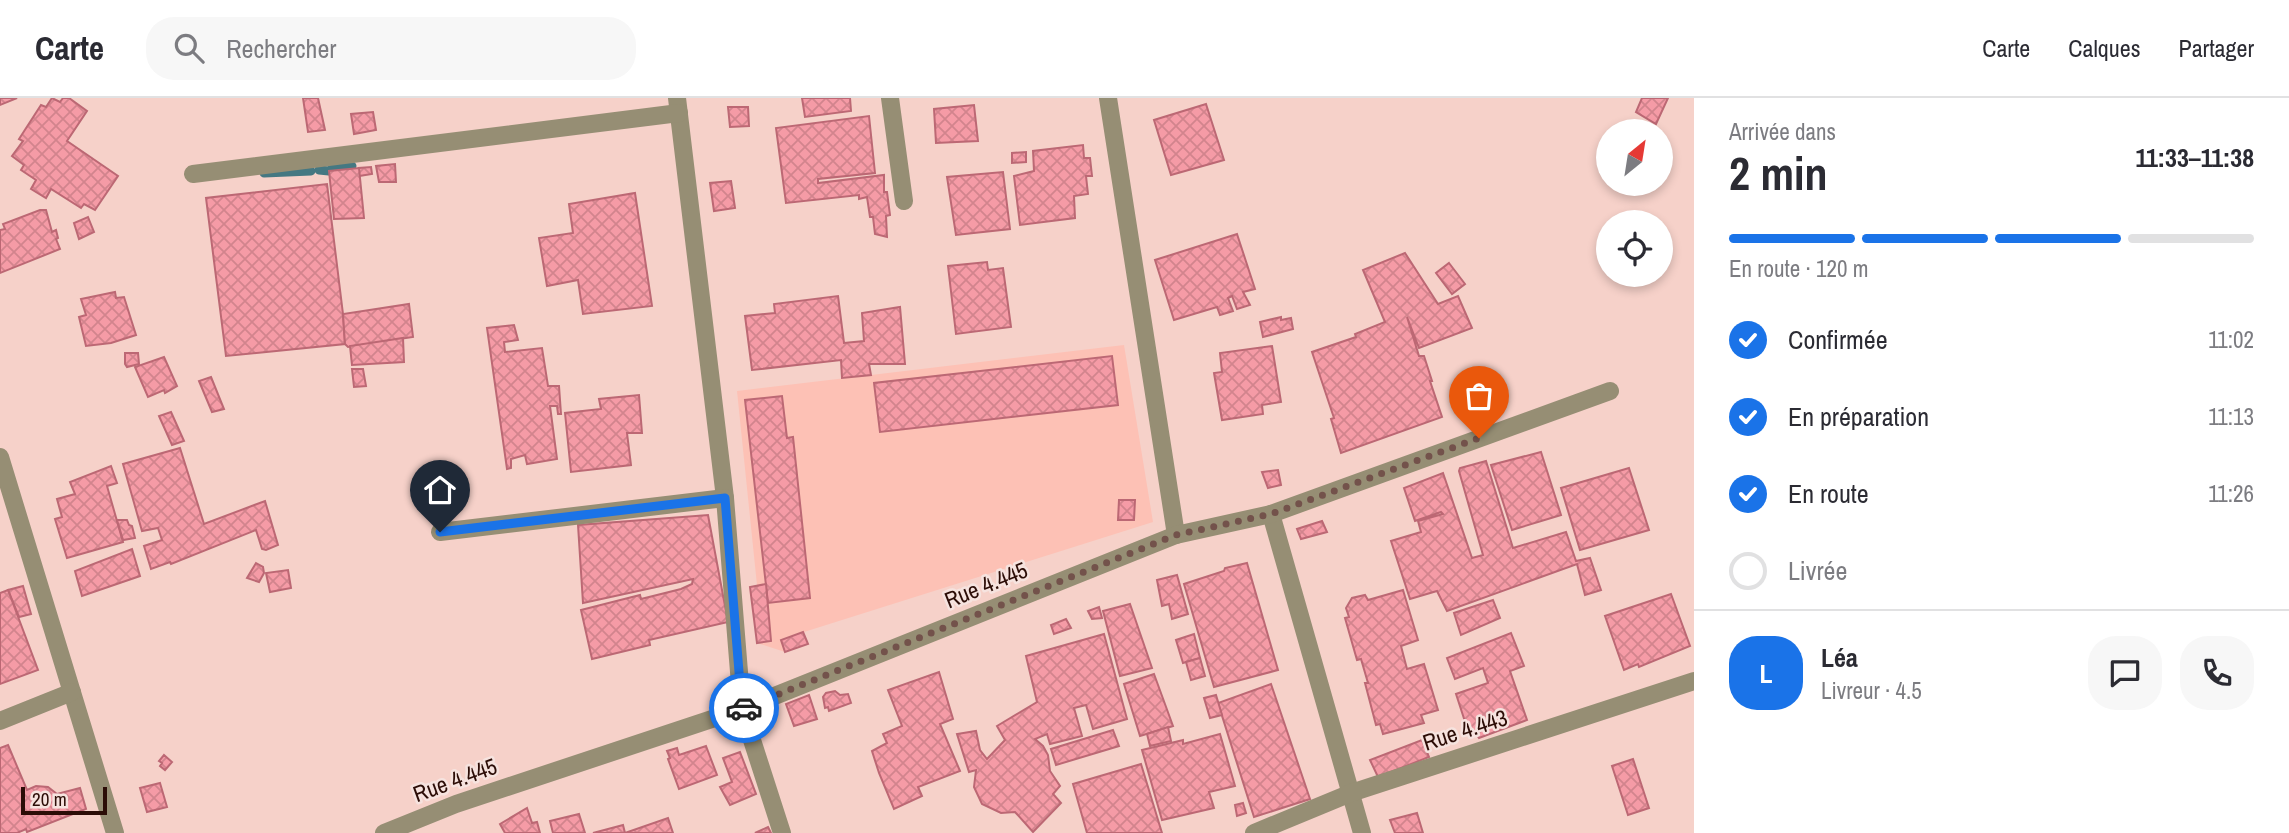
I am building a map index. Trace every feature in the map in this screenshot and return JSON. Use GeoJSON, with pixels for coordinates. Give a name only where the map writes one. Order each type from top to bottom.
{"type":"FeatureCollection","features":[{"type":"Feature","properties":{"kind":"street"},"geometry":{"type":"LineString","coordinates":[[890,98],[904,201]]}},
{"type":"Feature","properties":{"kind":"street"},"geometry":{"type":"LineString","coordinates":[[1108,98],[1176,535]]}},
{"type":"Feature","properties":{"kind":"street"},"geometry":{"type":"LineString","coordinates":[[193,174],[678,106],[725,498],[742,709],[782,833]]}},
{"type":"Feature","properties":{"kind":"street","name":"Rue 4.445"},"geometry":{"type":"LineString","coordinates":[[384,833],[456,804],[742,709],[1176,535],[1271,514],[1609,391]]}},
{"type":"Feature","properties":{"kind":"street"},"geometry":{"type":"LineString","coordinates":[[1,460],[116,833]]}},
{"type":"Feature","properties":{"kind":"street"},"geometry":{"type":"LineString","coordinates":[[440,532],[725,498]]}},
{"type":"Feature","properties":{"kind":"street"},"geometry":{"type":"LineString","coordinates":[[1271,514],[1362,833]]}},
{"type":"Feature","properties":{"kind":"street","name":"Rue 4.443"},"geometry":{"type":"LineString","coordinates":[[1254,833],[1351,793],[1694,681]]}},
{"type":"Feature","properties":{"kind":"street"},"geometry":{"type":"LineString","coordinates":[[0,721],[72,692]]}},
{"type":"Feature","properties":{"kind":"shaded area"},"geometry":{"type":"Polygon","coordinates":[[[1124,345],[1153,522],[804,632],[808,644],[785,652],[757,643],[750,587],[757,585],[737,391],[1124,345]]]}},
{"type":"Feature","properties":{"kind":"building"},"geometry":{"type":"Polygon","coordinates":[[[0,98],[17,98],[0,105],[0,98]]]}},
{"type":"Feature","properties":{"kind":"building"},"geometry":{"type":"Polygon","coordinates":[[[52,98],[60,102],[63,98],[69,98],[87,111],[67,141],[118,176],[95,210],[84,204],[81,208],[51,189],[46,198],[31,189],[36,180],[21,170],[24,165],[12,156],[23,141],[19,139],[41,105],[46,107],[52,98]]]}},
{"type":"Feature","properties":{"kind":"building"},"geometry":{"type":"Polygon","coordinates":[[[303,98],[318,98],[325,130],[308,132],[303,98]]]}},
{"type":"Feature","properties":{"kind":"building"},"geometry":{"type":"Polygon","coordinates":[[[802,98],[850,98],[851,111],[805,117],[802,98]]]}},
{"type":"Feature","properties":{"kind":"building"},"geometry":{"type":"Polygon","coordinates":[[[1642,98],[1668,98],[1658,119],[1648,119],[1636,112],[1642,98]]]}},
{"type":"Feature","properties":{"kind":"building"},"geometry":{"type":"Polygon","coordinates":[[[1206,104],[1224,160],[1171,175],[1154,120],[1206,104]]]}},
{"type":"Feature","properties":{"kind":"building"},"geometry":{"type":"Polygon","coordinates":[[[974,105],[978,141],[936,143],[934,109],[974,105]]]}},
{"type":"Feature","properties":{"kind":"building"},"geometry":{"type":"Polygon","coordinates":[[[728,107],[748,107],[749,126],[730,127],[728,107]]]}},
{"type":"Feature","properties":{"kind":"building"},"geometry":{"type":"Polygon","coordinates":[[[373,112],[376,130],[354,134],[351,114],[373,112]]]}},
{"type":"Feature","properties":{"kind":"building"},"geometry":{"type":"Polygon","coordinates":[[[869,116],[875,173],[818,179],[818,183],[884,175],[884,192],[887,192],[890,215],[886,216],[887,237],[875,234],[867,197],[859,199],[859,195],[786,203],[776,128],[869,116]]]}},
{"type":"Feature","properties":{"kind":"building"},"geometry":{"type":"Polygon","coordinates":[[[1083,145],[1084,158],[1090,158],[1092,176],[1086,176],[1088,194],[1074,196],[1075,218],[1020,225],[1014,176],[1034,171],[1033,151],[1083,145]]]}},
{"type":"Feature","properties":{"kind":"building"},"geometry":{"type":"Polygon","coordinates":[[[1026,152],[1026,162],[1012,163],[1012,153],[1026,152]]]}},
{"type":"Feature","properties":{"kind":"building"},"geometry":{"type":"Polygon","coordinates":[[[395,164],[396,182],[379,182],[376,166],[395,164]]]}},
{"type":"Feature","properties":{"kind":"building"},"geometry":{"type":"Polygon","coordinates":[[[371,167],[372,174],[359,176],[359,168],[371,167]]]}},
{"type":"Feature","properties":{"kind":"building"},"geometry":{"type":"Polygon","coordinates":[[[359,168],[364,218],[334,219],[329,171],[359,168]]]}},
{"type":"Feature","properties":{"kind":"building"},"geometry":{"type":"Polygon","coordinates":[[[1003,172],[1010,229],[956,235],[947,177],[1003,172]]]}},
{"type":"Feature","properties":{"kind":"building"},"geometry":{"type":"Polygon","coordinates":[[[731,181],[735,208],[714,211],[710,183],[731,181]]]}},
{"type":"Feature","properties":{"kind":"building"},"geometry":{"type":"Polygon","coordinates":[[[327,184],[345,344],[226,356],[206,198],[327,184]]]}},
{"type":"Feature","properties":{"kind":"building"},"geometry":{"type":"Polygon","coordinates":[[[635,193],[652,306],[583,314],[578,280],[547,286],[539,238],[573,233],[569,204],[635,193]]]}},
{"type":"Feature","properties":{"kind":"building"},"geometry":{"type":"Polygon","coordinates":[[[46,210],[52,232],[56,230],[60,249],[0,273],[0,230],[5,229],[3,224],[46,210]]]}},
{"type":"Feature","properties":{"kind":"building"},"geometry":{"type":"Polygon","coordinates":[[[88,217],[94,232],[79,239],[74,223],[88,217]]]}},
{"type":"Feature","properties":{"kind":"building"},"geometry":{"type":"Polygon","coordinates":[[[1237,234],[1255,289],[1243,292],[1250,305],[1237,309],[1232,296],[1228,298],[1233,311],[1220,315],[1217,307],[1174,320],[1155,260],[1237,234]]]}},
{"type":"Feature","properties":{"kind":"building"},"geometry":{"type":"Polygon","coordinates":[[[1405,253],[1438,304],[1458,296],[1472,328],[1419,348],[1407,317],[1419,356],[1424,356],[1442,417],[1341,453],[1331,419],[1334,418],[1312,352],[1356,337],[1355,334],[1385,322],[1363,270],[1405,253]]]}},
{"type":"Feature","properties":{"kind":"building"},"geometry":{"type":"Polygon","coordinates":[[[987,262],[988,270],[1003,268],[1011,327],[956,334],[948,266],[987,262]]]}},
{"type":"Feature","properties":{"kind":"building"},"geometry":{"type":"Polygon","coordinates":[[[1449,263],[1465,284],[1452,294],[1436,273],[1449,263]]]}},
{"type":"Feature","properties":{"kind":"building"},"geometry":{"type":"Polygon","coordinates":[[[115,292],[116,298],[124,297],[136,335],[111,343],[86,346],[79,317],[86,315],[81,299],[115,292]]]}},
{"type":"Feature","properties":{"kind":"building"},"geometry":{"type":"Polygon","coordinates":[[[838,296],[844,343],[864,341],[862,313],[900,307],[905,364],[869,364],[871,375],[842,378],[841,360],[752,370],[745,316],[775,313],[774,304],[838,296]]]}},
{"type":"Feature","properties":{"kind":"building"},"geometry":{"type":"Polygon","coordinates":[[[409,304],[413,337],[348,347],[345,344],[343,314],[409,304]]]}},
{"type":"Feature","properties":{"kind":"building"},"geometry":{"type":"Polygon","coordinates":[[[1281,317],[1281,320],[1291,318],[1293,329],[1263,337],[1260,322],[1281,317]]]}},
{"type":"Feature","properties":{"kind":"building"},"geometry":{"type":"Polygon","coordinates":[[[514,325],[518,340],[504,342],[505,352],[542,348],[548,386],[559,386],[561,414],[558,414],[557,406],[550,406],[557,459],[527,464],[525,455],[511,459],[511,468],[507,469],[487,328],[514,325]]]}},
{"type":"Feature","properties":{"kind":"building"},"geometry":{"type":"Polygon","coordinates":[[[403,338],[404,362],[352,365],[350,346],[403,338]]]}},
{"type":"Feature","properties":{"kind":"building"},"geometry":{"type":"Polygon","coordinates":[[[1272,346],[1281,402],[1262,405],[1263,414],[1222,420],[1214,373],[1222,372],[1220,353],[1272,346]]]}},
{"type":"Feature","properties":{"kind":"building"},"geometry":{"type":"Polygon","coordinates":[[[125,353],[138,353],[139,364],[127,367],[125,353]]]}},
{"type":"Feature","properties":{"kind":"building"},"geometry":{"type":"Polygon","coordinates":[[[1112,356],[1118,405],[880,432],[874,383],[1112,356]]]}},
{"type":"Feature","properties":{"kind":"building"},"geometry":{"type":"Polygon","coordinates":[[[164,357],[177,386],[165,393],[164,390],[148,397],[135,367],[164,357]]]}},
{"type":"Feature","properties":{"kind":"building"},"geometry":{"type":"Polygon","coordinates":[[[352,369],[363,369],[366,386],[354,387],[352,369]]]}},
{"type":"Feature","properties":{"kind":"building"},"geometry":{"type":"Polygon","coordinates":[[[211,377],[224,409],[212,412],[199,381],[211,377]]]}},
{"type":"Feature","properties":{"kind":"building"},"geometry":{"type":"Polygon","coordinates":[[[639,395],[642,433],[627,433],[631,465],[571,472],[565,413],[601,409],[599,399],[639,395]]]}},
{"type":"Feature","properties":{"kind":"building"},"geometry":{"type":"Polygon","coordinates":[[[782,396],[787,438],[793,437],[810,598],[768,603],[745,400],[782,396]]]}},
{"type":"Feature","properties":{"kind":"building"},"geometry":{"type":"Polygon","coordinates":[[[171,412],[184,441],[172,445],[159,416],[171,412]]]}},
{"type":"Feature","properties":{"kind":"building"},"geometry":{"type":"Polygon","coordinates":[[[180,448],[204,524],[265,501],[278,545],[262,549],[256,530],[171,564],[170,562],[151,569],[144,546],[162,540],[158,528],[142,531],[123,464],[180,448]]]}},
{"type":"Feature","properties":{"kind":"building"},"geometry":{"type":"Polygon","coordinates":[[[1541,452],[1561,515],[1512,530],[1491,465],[1541,452]]]}},
{"type":"Feature","properties":{"kind":"building"},"geometry":{"type":"Polygon","coordinates":[[[1486,461],[1513,548],[1566,532],[1576,561],[1590,558],[1601,590],[1585,595],[1577,564],[1447,611],[1437,591],[1410,599],[1391,541],[1421,532],[1418,521],[1443,514],[1441,512],[1415,521],[1404,488],[1443,473],[1472,558],[1483,555],[1459,471],[1460,468],[1486,461]]]}},
{"type":"Feature","properties":{"kind":"building"},"geometry":{"type":"Polygon","coordinates":[[[111,466],[117,483],[107,486],[123,542],[67,558],[55,519],[62,517],[57,499],[75,494],[70,482],[111,466]]]}},
{"type":"Feature","properties":{"kind":"building"},"geometry":{"type":"Polygon","coordinates":[[[1629,468],[1649,530],[1580,550],[1561,488],[1629,468]]]}},
{"type":"Feature","properties":{"kind":"building"},"geometry":{"type":"Polygon","coordinates":[[[1278,470],[1281,485],[1268,488],[1262,472],[1278,470]]]}},
{"type":"Feature","properties":{"kind":"building"},"geometry":{"type":"Polygon","coordinates":[[[1119,500],[1135,500],[1134,520],[1118,520],[1119,500]]]}},
{"type":"Feature","properties":{"kind":"building"},"geometry":{"type":"Polygon","coordinates":[[[708,515],[728,622],[649,640],[650,645],[592,659],[581,610],[640,595],[641,599],[681,589],[692,584],[693,579],[583,603],[578,525],[708,515]]]}},
{"type":"Feature","properties":{"kind":"building"},"geometry":{"type":"Polygon","coordinates":[[[117,520],[127,520],[132,526],[135,538],[123,540],[117,520]]]}},
{"type":"Feature","properties":{"kind":"building"},"geometry":{"type":"Polygon","coordinates":[[[1322,521],[1327,532],[1301,539],[1297,529],[1322,521]]]}},
{"type":"Feature","properties":{"kind":"building"},"geometry":{"type":"Polygon","coordinates":[[[132,549],[140,576],[82,596],[75,571],[132,549]]]}},
{"type":"Feature","properties":{"kind":"building"},"geometry":{"type":"Polygon","coordinates":[[[256,563],[263,567],[264,573],[259,582],[247,578],[256,563]]]}},
{"type":"Feature","properties":{"kind":"building"},"geometry":{"type":"Polygon","coordinates":[[[1247,563],[1278,670],[1214,687],[1184,584],[1224,571],[1225,568],[1247,563]]]}},
{"type":"Feature","properties":{"kind":"building"},"geometry":{"type":"Polygon","coordinates":[[[288,570],[291,588],[270,592],[266,573],[288,570]]]}},
{"type":"Feature","properties":{"kind":"building"},"geometry":{"type":"Polygon","coordinates":[[[1177,575],[1188,614],[1172,619],[1169,604],[1162,606],[1157,580],[1177,575]]]}},
{"type":"Feature","properties":{"kind":"building"},"geometry":{"type":"Polygon","coordinates":[[[766,584],[771,641],[757,643],[750,587],[766,584]]]}},
{"type":"Feature","properties":{"kind":"building"},"geometry":{"type":"Polygon","coordinates":[[[23,586],[31,614],[19,617],[8,590],[23,586]]]}},
{"type":"Feature","properties":{"kind":"building"},"geometry":{"type":"Polygon","coordinates":[[[8,590],[38,670],[0,684],[0,593],[8,590]]]}},
{"type":"Feature","properties":{"kind":"building"},"geometry":{"type":"Polygon","coordinates":[[[1403,590],[1418,640],[1401,646],[1407,669],[1424,664],[1438,710],[1421,715],[1424,723],[1383,734],[1380,724],[1376,725],[1365,683],[1368,683],[1361,659],[1357,660],[1345,618],[1349,617],[1346,608],[1352,598],[1365,595],[1368,600],[1403,590]]]}},
{"type":"Feature","properties":{"kind":"building"},"geometry":{"type":"Polygon","coordinates":[[[1671,594],[1690,646],[1639,667],[1638,664],[1624,670],[1605,616],[1671,594]]]}},
{"type":"Feature","properties":{"kind":"building"},"geometry":{"type":"Polygon","coordinates":[[[1493,600],[1500,618],[1461,635],[1454,613],[1493,600]]]}},
{"type":"Feature","properties":{"kind":"building"},"geometry":{"type":"Polygon","coordinates":[[[1130,604],[1152,668],[1120,676],[1103,611],[1130,604]]]}},
{"type":"Feature","properties":{"kind":"building"},"geometry":{"type":"Polygon","coordinates":[[[1099,607],[1102,618],[1092,619],[1088,611],[1099,607]]]}},
{"type":"Feature","properties":{"kind":"building"},"geometry":{"type":"Polygon","coordinates":[[[1066,619],[1071,628],[1054,634],[1051,625],[1066,619]]]}},
{"type":"Feature","properties":{"kind":"building"},"geometry":{"type":"Polygon","coordinates":[[[803,632],[808,644],[785,652],[781,640],[803,632]]]}},
{"type":"Feature","properties":{"kind":"building"},"geometry":{"type":"Polygon","coordinates":[[[1511,633],[1524,666],[1510,671],[1527,720],[1479,738],[1477,735],[1470,737],[1456,694],[1488,683],[1483,668],[1455,679],[1447,658],[1511,633]]]}},
{"type":"Feature","properties":{"kind":"building"},"geometry":{"type":"Polygon","coordinates":[[[1104,634],[1127,719],[1093,729],[1086,705],[1074,708],[1082,736],[1050,744],[1047,734],[1035,739],[1048,755],[1050,771],[1060,786],[1053,794],[1061,803],[1033,832],[1015,812],[1001,813],[982,804],[974,787],[976,770],[969,772],[957,734],[976,731],[980,750],[987,759],[1005,740],[997,726],[1037,702],[1026,656],[1104,634]]]}},
{"type":"Feature","properties":{"kind":"building"},"geometry":{"type":"Polygon","coordinates":[[[1194,634],[1200,658],[1183,663],[1176,640],[1194,634]]]}},
{"type":"Feature","properties":{"kind":"building"},"geometry":{"type":"Polygon","coordinates":[[[1200,658],[1205,676],[1191,680],[1186,662],[1200,658]]]}},
{"type":"Feature","properties":{"kind":"building"},"geometry":{"type":"Polygon","coordinates":[[[939,672],[953,719],[940,724],[960,771],[918,787],[922,796],[894,809],[872,751],[887,743],[883,734],[902,726],[888,690],[939,672]]]}},
{"type":"Feature","properties":{"kind":"building"},"geometry":{"type":"Polygon","coordinates":[[[1154,674],[1173,726],[1140,736],[1124,684],[1154,674]]]}},
{"type":"Feature","properties":{"kind":"building"},"geometry":{"type":"Polygon","coordinates":[[[1271,684],[1310,799],[1254,817],[1218,703],[1271,684]]]}},
{"type":"Feature","properties":{"kind":"building"},"geometry":{"type":"Polygon","coordinates":[[[835,691],[840,695],[848,694],[851,703],[829,711],[828,707],[825,708],[823,697],[826,693],[835,691]]]}},
{"type":"Feature","properties":{"kind":"building"},"geometry":{"type":"Polygon","coordinates":[[[809,695],[817,719],[794,726],[786,704],[809,695]]]}},
{"type":"Feature","properties":{"kind":"building"},"geometry":{"type":"Polygon","coordinates":[[[1216,695],[1222,715],[1210,718],[1204,698],[1216,695]]]}},
{"type":"Feature","properties":{"kind":"building"},"geometry":{"type":"Polygon","coordinates":[[[1168,727],[1171,741],[1150,746],[1147,734],[1168,727]]]}},
{"type":"Feature","properties":{"kind":"building"},"geometry":{"type":"Polygon","coordinates":[[[1113,730],[1119,746],[1056,765],[1051,749],[1113,730]]]}},
{"type":"Feature","properties":{"kind":"building"},"geometry":{"type":"Polygon","coordinates":[[[1220,734],[1235,786],[1209,792],[1214,808],[1162,820],[1142,750],[1183,740],[1183,744],[1220,734]]]}},
{"type":"Feature","properties":{"kind":"building"},"geometry":{"type":"Polygon","coordinates":[[[1422,740],[1429,757],[1378,777],[1370,760],[1422,740]]]}},
{"type":"Feature","properties":{"kind":"building"},"geometry":{"type":"Polygon","coordinates":[[[8,745],[27,790],[36,786],[48,787],[57,794],[80,788],[86,809],[27,832],[26,829],[17,833],[0,833],[0,748],[8,745]]]}},
{"type":"Feature","properties":{"kind":"building"},"geometry":{"type":"Polygon","coordinates":[[[706,746],[717,775],[679,789],[667,751],[677,748],[679,755],[706,746]]]}},
{"type":"Feature","properties":{"kind":"building"},"geometry":{"type":"Polygon","coordinates":[[[740,752],[756,794],[730,805],[720,787],[732,782],[723,758],[740,752]]]}},
{"type":"Feature","properties":{"kind":"building"},"geometry":{"type":"Polygon","coordinates":[[[164,755],[172,762],[165,770],[159,761],[164,755]]]}},
{"type":"Feature","properties":{"kind":"building"},"geometry":{"type":"Polygon","coordinates":[[[1633,759],[1649,808],[1628,815],[1612,766],[1633,759]]]}},
{"type":"Feature","properties":{"kind":"building"},"geometry":{"type":"Polygon","coordinates":[[[1141,764],[1162,833],[1087,833],[1073,784],[1141,764]]]}},
{"type":"Feature","properties":{"kind":"building"},"geometry":{"type":"Polygon","coordinates":[[[160,783],[167,807],[147,812],[140,788],[160,783]]]}},
{"type":"Feature","properties":{"kind":"building"},"geometry":{"type":"Polygon","coordinates":[[[1243,803],[1246,813],[1237,816],[1235,805],[1243,803]]]}},
{"type":"Feature","properties":{"kind":"building"},"geometry":{"type":"Polygon","coordinates":[[[527,808],[532,823],[537,822],[540,833],[505,833],[500,824],[527,808]]]}},
{"type":"Feature","properties":{"kind":"building"},"geometry":{"type":"Polygon","coordinates":[[[1417,813],[1423,833],[1395,833],[1390,820],[1417,813]]]}},
{"type":"Feature","properties":{"kind":"building"},"geometry":{"type":"Polygon","coordinates":[[[579,814],[585,833],[553,833],[550,821],[579,814]]]}},
{"type":"Feature","properties":{"kind":"building"},"geometry":{"type":"Polygon","coordinates":[[[668,818],[673,833],[625,833],[668,818]]]}},
{"type":"Feature","properties":{"kind":"building"},"geometry":{"type":"Polygon","coordinates":[[[623,825],[625,833],[593,833],[623,825]]]}},
{"type":"Feature","properties":{"kind":"building"},"geometry":{"type":"Polygon","coordinates":[[[768,827],[771,833],[755,833],[768,827]]]}},
{"type":"Feature","properties":{"kind":"waterway"},"geometry":{"type":"LineString","coordinates":[[319,170],[329,171],[352,166]]}},
{"type":"Feature","properties":{"kind":"waterway"},"geometry":{"type":"LineString","coordinates":[[264,173],[311,171]]}},
{"type":"Feature","properties":{"kind":"way so far"},"geometry":{"type":"LineString","coordinates":[[744,708],[1176,535],[1271,514],[1479,438]]}},
{"type":"Feature","properties":{"kind":"route"},"geometry":{"type":"LineString","coordinates":[[440,532],[725,498],[742,709],[744,708]]}}]}
